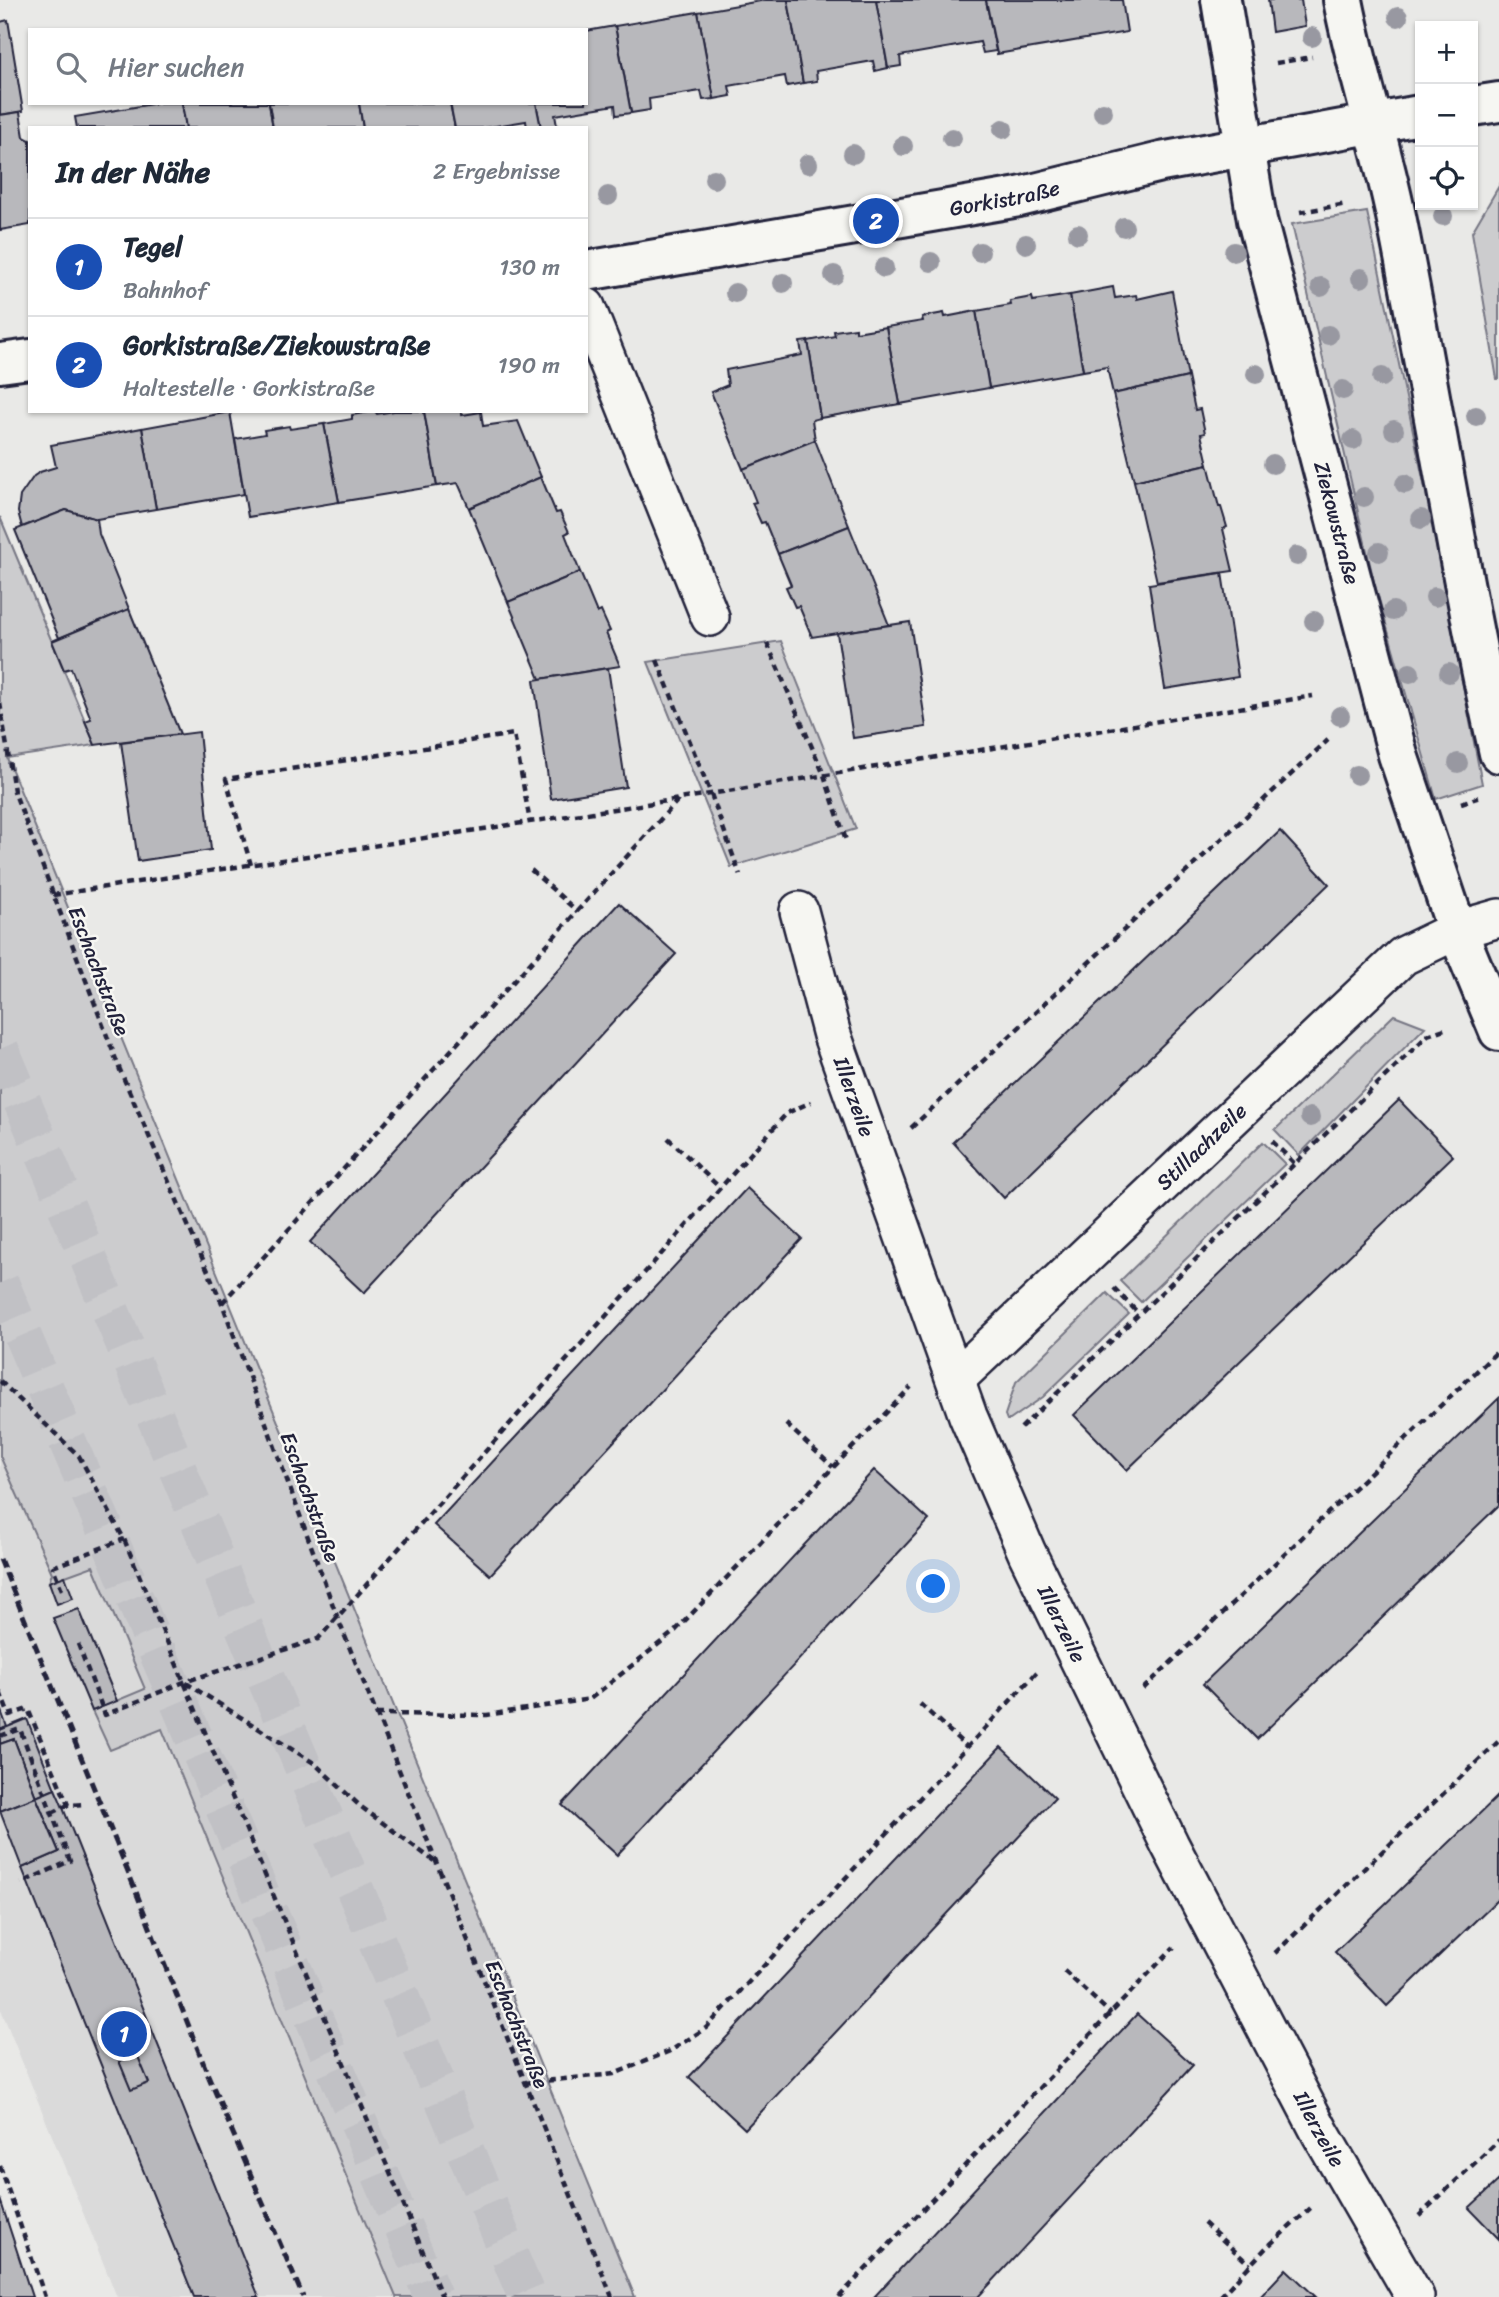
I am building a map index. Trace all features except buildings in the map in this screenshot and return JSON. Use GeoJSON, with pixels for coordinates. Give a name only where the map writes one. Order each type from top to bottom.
{"type":"FeatureCollection","features":[{"type":"Feature","properties":{"kind":"street","name":"Ziekowstraße"},"geometry":{"type":"LineString","coordinates":[[1221,0],[1257,220],[1398,755],[1457,930],[1499,1031]]}},
{"type":"Feature","properties":{"kind":"street"},"geometry":{"type":"LineString","coordinates":[[1343,0],[1396,219],[1477,654],[1499,753]]}},
{"type":"Feature","properties":{"kind":"street"},"geometry":{"type":"LineString","coordinates":[[1478,105],[1499,102]]}},
{"type":"Feature","properties":{"kind":"street","name":"Gorkistraße"},"geometry":{"type":"LineString","coordinates":[[588,271],[1019,197],[1161,162],[1415,116]]}},
{"type":"Feature","properties":{"kind":"street"},"geometry":{"type":"LineString","coordinates":[[588,312],[710,617]]}},
{"type":"Feature","properties":{"kind":"street"},"geometry":{"type":"LineString","coordinates":[[0,363],[28,359]]}},
{"type":"Feature","properties":{"kind":"street","name":"Illerzeile"},"geometry":{"type":"LineString","coordinates":[[799,911],[832,1035],[968,1416],[1027,1553],[1170,1845],[1321,2134],[1415,2297]]}},
{"type":"Feature","properties":{"kind":"street","name":"Stillachzeile"},"geometry":{"type":"LineString","coordinates":[[956,1379],[1403,956],[1457,930],[1499,918]]}},
{"type":"Feature","properties":{"kind":"path"},"geometry":{"type":"LineString","coordinates":[[1264,65],[1323,55]]}},
{"type":"Feature","properties":{"kind":"path"},"geometry":{"type":"LineString","coordinates":[[1290,214],[1353,204]]}},
{"type":"Feature","properties":{"kind":"path"},"geometry":{"type":"LineString","coordinates":[[767,643],[824,775],[847,843]]}},
{"type":"Feature","properties":{"kind":"path"},"geometry":{"type":"LineString","coordinates":[[657,660],[711,794],[740,875]]}},
{"type":"Feature","properties":{"kind":"path"},"geometry":{"type":"LineString","coordinates":[[53,895],[711,794],[1313,696]]}},
{"type":"Feature","properties":{"kind":"path","name":"Eschachstraße"},"geometry":{"type":"LineString","coordinates":[[0,703],[14,791],[120,1070],[222,1303],[338,1619],[612,2297]]}},
{"type":"Feature","properties":{"kind":"path"},"geometry":{"type":"LineString","coordinates":[[251,865],[226,779],[514,734],[530,822]]}},
{"type":"Feature","properties":{"kind":"path"},"geometry":{"type":"LineString","coordinates":[[907,1133],[1328,740]]}},
{"type":"Feature","properties":{"kind":"path"},"geometry":{"type":"LineString","coordinates":[[222,1303],[679,799]]}},
{"type":"Feature","properties":{"kind":"path"},"geometry":{"type":"LineString","coordinates":[[531,870],[578,912]]}},
{"type":"Feature","properties":{"kind":"path"},"geometry":{"type":"LineString","coordinates":[[1020,1429],[1428,1035],[1447,1028]]}},
{"type":"Feature","properties":{"kind":"path"},"geometry":{"type":"LineString","coordinates":[[78,1644],[105,1716],[184,1682],[318,1639],[787,1113],[816,1101]]}},
{"type":"Feature","properties":{"kind":"path"},"geometry":{"type":"LineString","coordinates":[[1263,1133],[1295,1164]]}},
{"type":"Feature","properties":{"kind":"path"},"geometry":{"type":"LineString","coordinates":[[668,1138],[720,1188]]}},
{"type":"Feature","properties":{"kind":"path"},"geometry":{"type":"LineString","coordinates":[[1108,1283],[1139,1314]]}},
{"type":"Feature","properties":{"kind":"path"},"geometry":{"type":"LineString","coordinates":[[1140,1692],[1499,1350]]}},
{"type":"Feature","properties":{"kind":"path"},"geometry":{"type":"LineString","coordinates":[[0,1381],[79,1456],[124,1539],[442,2297]]}},
{"type":"Feature","properties":{"kind":"path"},"geometry":{"type":"LineString","coordinates":[[376,1714],[487,1715],[590,1699],[675,1631],[916,1381]]}},
{"type":"Feature","properties":{"kind":"path"},"geometry":{"type":"LineString","coordinates":[[786,1424],[833,1467]]}},
{"type":"Feature","properties":{"kind":"path"},"geometry":{"type":"LineString","coordinates":[[62,1590],[53,1567],[124,1539]]}},
{"type":"Feature","properties":{"kind":"path"},"geometry":{"type":"LineString","coordinates":[[524,2083],[614,2074],[670,2051],[706,2028],[1041,1668]]}},
{"type":"Feature","properties":{"kind":"path"},"geometry":{"type":"LineString","coordinates":[[184,1682],[314,1763],[360,1806],[434,1861]]}},
{"type":"Feature","properties":{"kind":"path"},"geometry":{"type":"LineString","coordinates":[[0,1692],[9,1716],[28,1709],[68,1805]]}},
{"type":"Feature","properties":{"kind":"path"},"geometry":{"type":"LineString","coordinates":[[920,1704],[967,1747]]}},
{"type":"Feature","properties":{"kind":"path"},"geometry":{"type":"LineString","coordinates":[[0,1736],[20,1729],[70,1861],[21,1883]]}},
{"type":"Feature","properties":{"kind":"path"},"geometry":{"type":"LineString","coordinates":[[1272,1956],[1499,1741]]}},
{"type":"Feature","properties":{"kind":"path"},"geometry":{"type":"LineString","coordinates":[[52,1813],[68,1805],[86,1804]]}},
{"type":"Feature","properties":{"kind":"path"},"geometry":{"type":"LineString","coordinates":[[839,2297],[1177,1944]]}},
{"type":"Feature","properties":{"kind":"path"},"geometry":{"type":"LineString","coordinates":[[1064,1971],[1111,2014]]}},
{"type":"Feature","properties":{"kind":"path"},"geometry":{"type":"LineString","coordinates":[[1418,2216],[1499,2140]]}},
{"type":"Feature","properties":{"kind":"path"},"geometry":{"type":"LineString","coordinates":[[0,2166],[45,2297]]}},
{"type":"Feature","properties":{"kind":"path"},"geometry":{"type":"LineString","coordinates":[[1220,2297],[1319,2200]]}},
{"type":"Feature","properties":{"kind":"path"},"geometry":{"type":"LineString","coordinates":[[1205,2222],[1250,2265]]}},
{"type":"Feature","properties":{"kind":"shaded area"},"geometry":{"type":"Polygon","coordinates":[[[1499,186],[1499,379],[1497,379],[1472,232],[1499,186]]]}},
{"type":"Feature","properties":{"kind":"shaded area"},"geometry":{"type":"Polygon","coordinates":[[[1367,212],[1425,488],[1482,784],[1436,799],[1374,582],[1292,224],[1367,212]]]}},
{"type":"Feature","properties":{"kind":"shaded area"},"geometry":{"type":"Polygon","coordinates":[[[0,517],[95,745],[7,758],[635,2297],[396,2297],[162,1729],[110,1750],[92,1711],[145,1689],[93,1566],[49,1582],[52,1573],[0,1456],[0,517]]]}},
{"type":"Feature","properties":{"kind":"shaded area"},"geometry":{"type":"Polygon","coordinates":[[[781,641],[856,829],[731,867],[648,662],[781,641]]]}},
{"type":"Feature","properties":{"kind":"shaded area"},"geometry":{"type":"Polygon","coordinates":[[[1394,1015],[1425,1027],[1299,1155],[1275,1130],[1394,1015]]]}},
{"type":"Feature","properties":{"kind":"shaded area"},"geometry":{"type":"Polygon","coordinates":[[[1263,1142],[1285,1164],[1141,1302],[1120,1281],[1263,1142]]]}},
{"type":"Feature","properties":{"kind":"shaded area"},"geometry":{"type":"Polygon","coordinates":[[[1107,1293],[1129,1314],[1043,1397],[1007,1420],[1005,1415],[1016,1382],[1107,1293]]]}},
{"type":"Feature","properties":{"kind":"shaded area"},"geometry":{"type":"Polygon","coordinates":[[[0,1456],[52,1573],[49,1582],[93,1566],[396,2297],[117,2297],[0,2007],[0,1456]]]}},
{"type":"Feature","properties":{"kind":"tunnel"},"geometry":{"type":"LineString","coordinates":[[0,1049],[527,2297]]}},
{"type":"Feature","properties":{"kind":"tunnel"},"geometry":{"type":"LineString","coordinates":[[0,1283],[433,2297]]}},
{"type":"Feature","properties":{"kind":"railway"},"geometry":{"type":"LineString","coordinates":[[0,1559],[208,2075],[303,2297]]}},
{"type":"Feature","properties":{"kind":"place","name":"Gorkistraße/Ziekowstraße"},"geometry":{"type":"Point","coordinates":[876,221]}},
{"type":"Feature","properties":{"kind":"place","name":"Tegel"},"geometry":{"type":"Point","coordinates":[124,2034]}}]}
